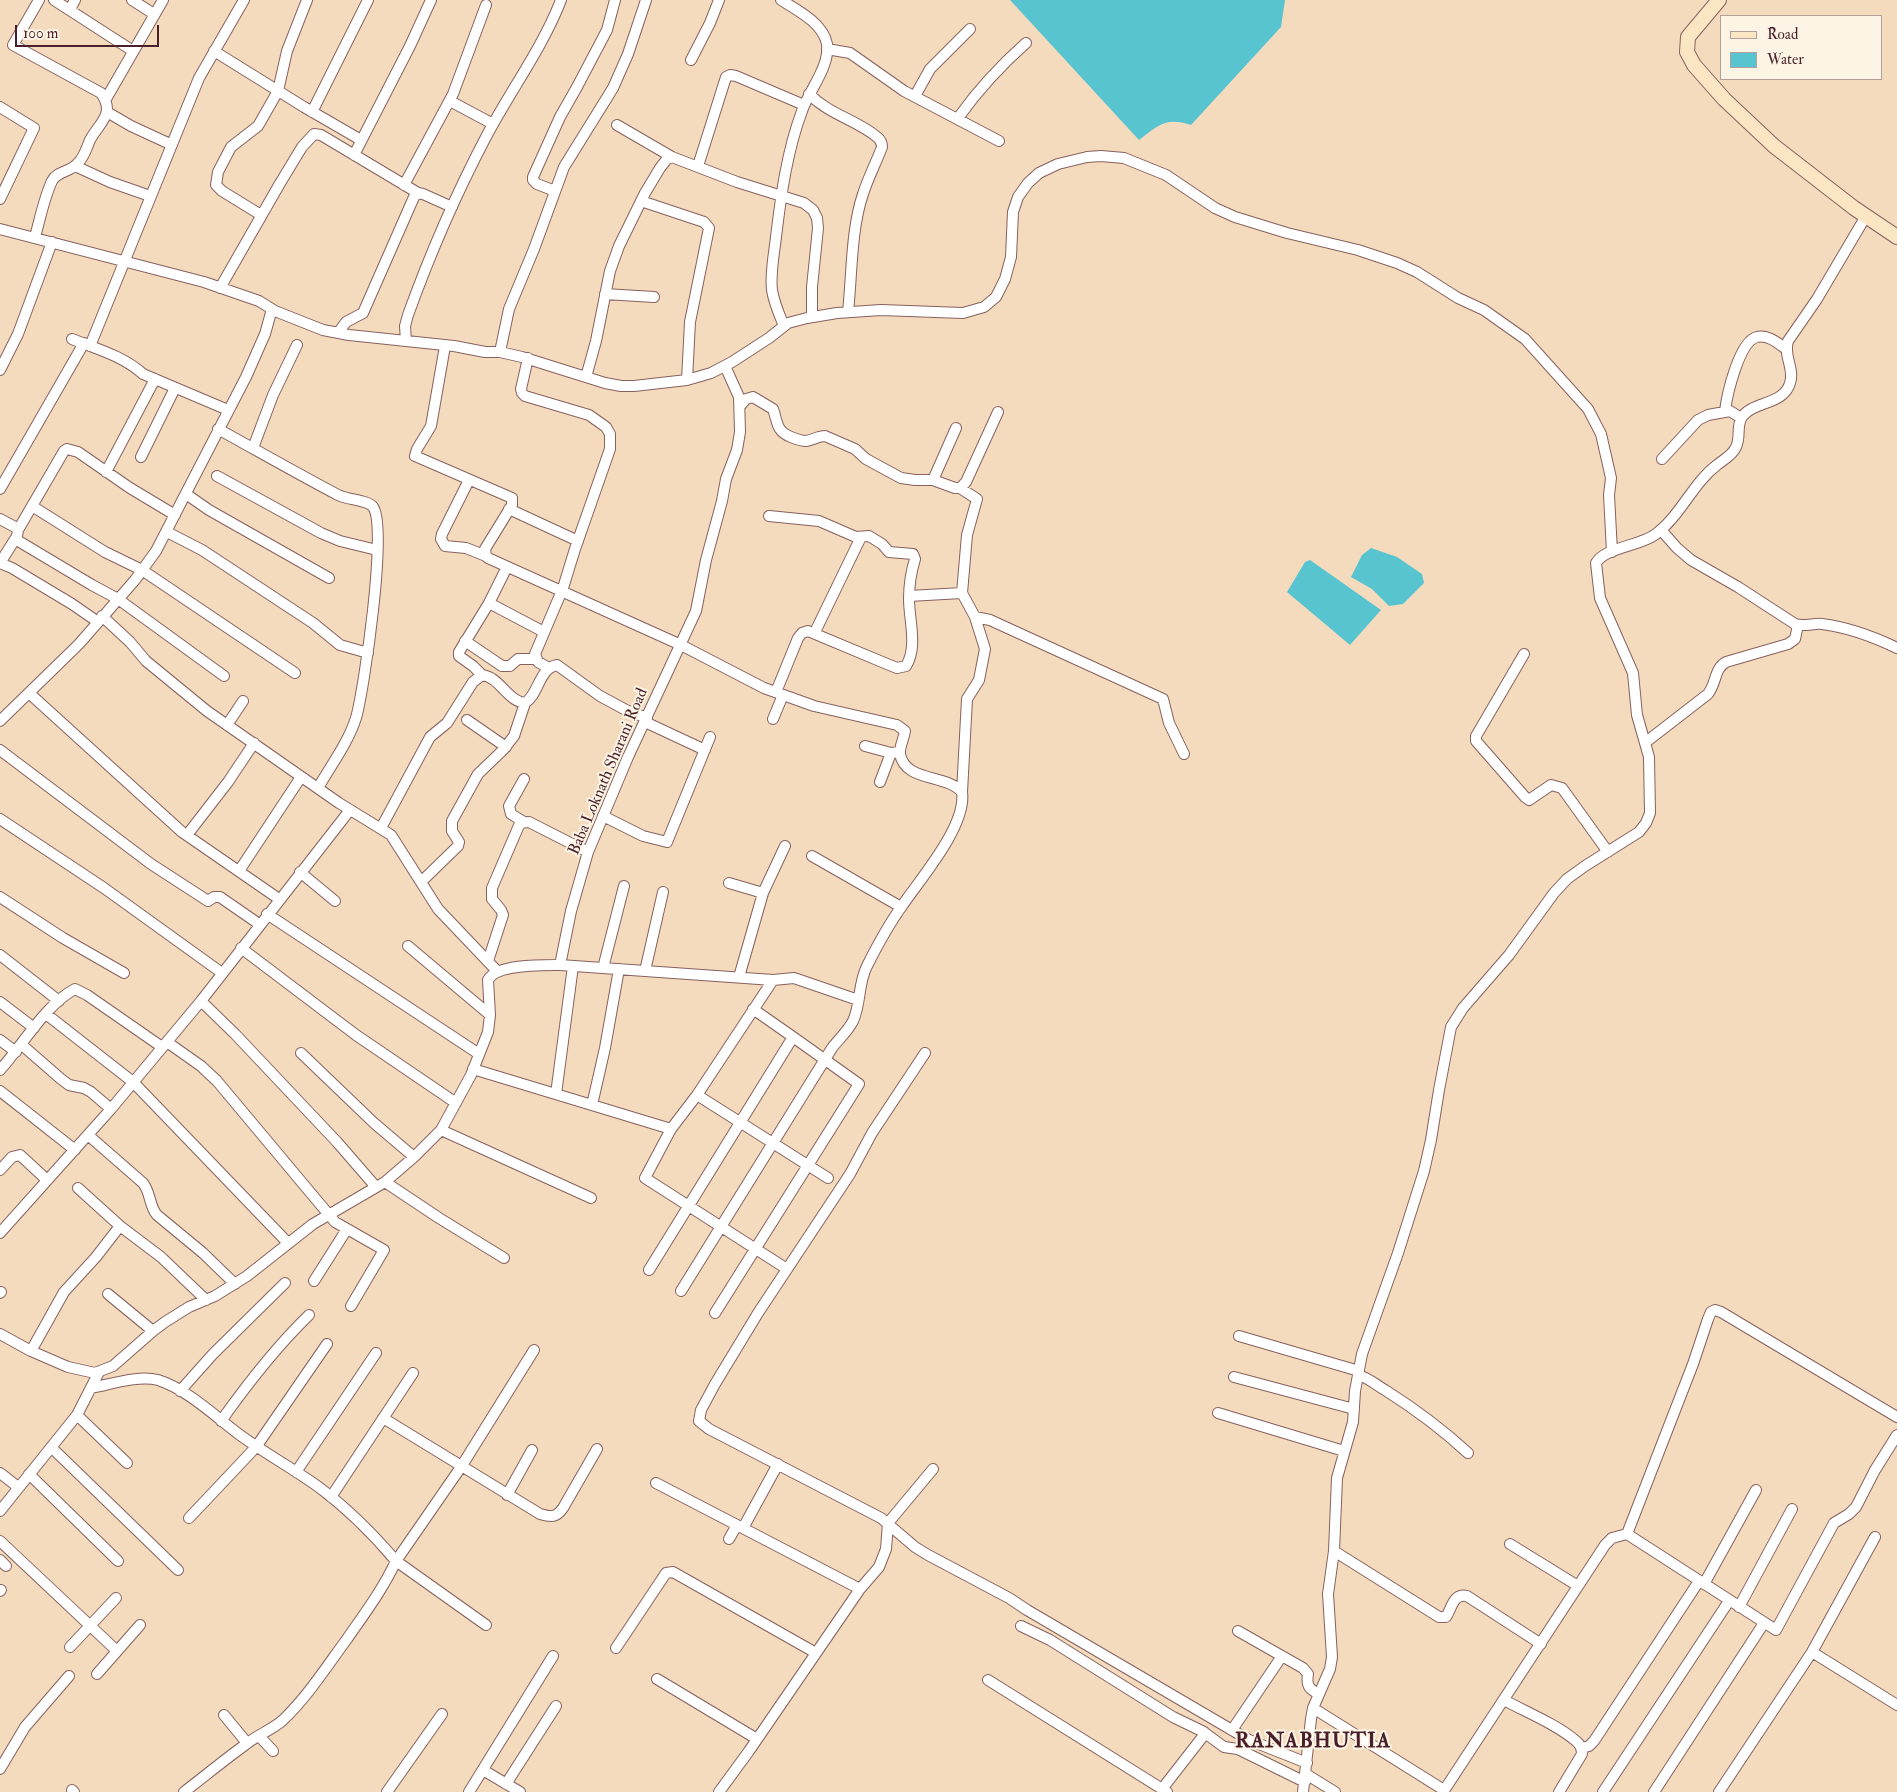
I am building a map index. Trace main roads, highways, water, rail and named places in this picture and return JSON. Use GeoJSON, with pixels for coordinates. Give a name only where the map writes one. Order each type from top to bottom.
{"type":"FeatureCollection","features":[{"type":"Feature","properties":{"kind":"main road"},"geometry":{"type":"LineString","coordinates":[[1719,0],[1688,37],[1687,52],[1694,66],[1724,100],[1774,146],[1866,216],[1897,236]]}},
{"type":"Feature","properties":{"kind":"water"},"geometry":{"type":"Polygon","coordinates":[[[1010,0],[1285,0],[1281,27],[1191,125],[1169,122],[1152,130],[1139,140],[1010,0]]]}},
{"type":"Feature","properties":{"kind":"water"},"geometry":{"type":"Polygon","coordinates":[[[1371,548],[1397,557],[1422,574],[1424,583],[1403,604],[1389,606],[1372,589],[1351,577],[1362,555],[1371,548]]]}},
{"type":"Feature","properties":{"kind":"water"},"geometry":{"type":"Polygon","coordinates":[[[1310,560],[1381,610],[1350,645],[1287,592],[1305,562],[1310,560]]]}},
{"type":"Feature","properties":{"kind":"district","name":"RANABHUTIA"},"geometry":{"type":"Point","coordinates":[1313,1742]}}]}
